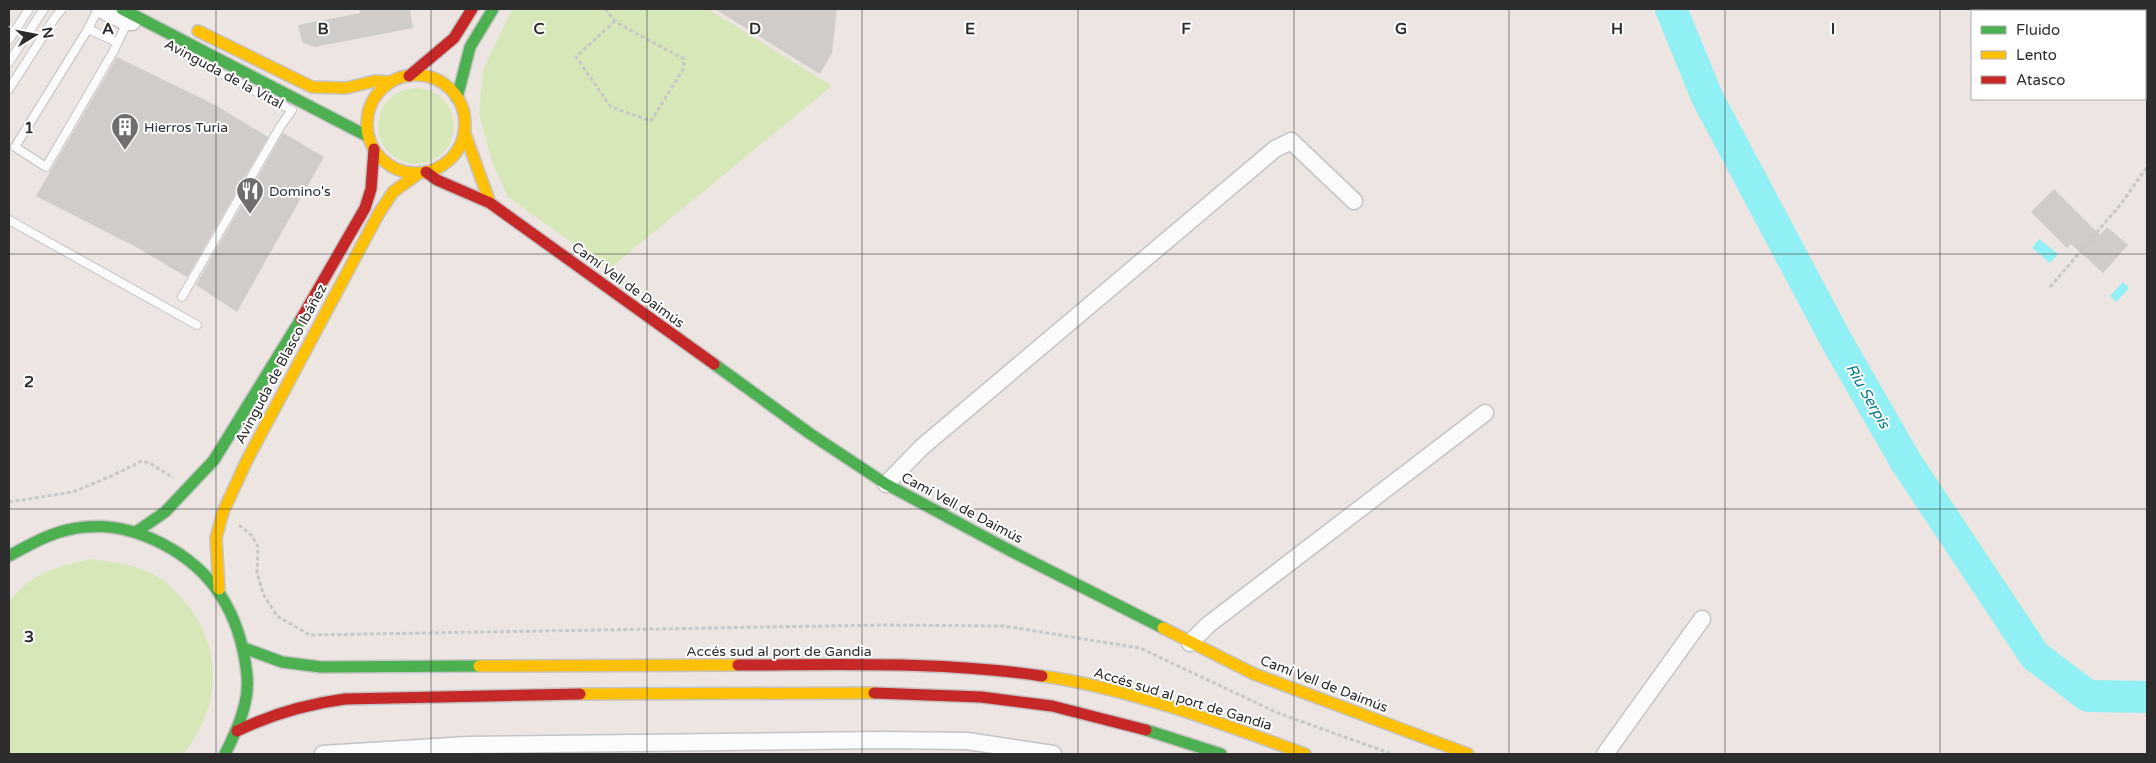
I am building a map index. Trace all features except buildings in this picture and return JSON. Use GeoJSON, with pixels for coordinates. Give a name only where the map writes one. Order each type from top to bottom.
{"type":"FeatureCollection","features":[{"type":"Feature","properties":{"kind":"main road"},"geometry":{"type":"LineString","coordinates":[[409,76],[454,38],[472,9]]}},
{"type":"Feature","properties":{"kind":"main road"},"geometry":{"type":"LineString","coordinates":[[457,98],[470,47],[493,9]]}},
{"type":"Feature","properties":{"kind":"main road","name":"Avinguda de la Vital"},"geometry":{"type":"LineString","coordinates":[[183,24],[312,87],[346,88],[375,81],[390,82]]}},
{"type":"Feature","properties":{"kind":"main road","name":"Avinguda de la Vital"},"geometry":{"type":"LineString","coordinates":[[144,26],[369,136]]}},
{"type":"Feature","properties":{"kind":"main road"},"geometry":{"type":"LineString","coordinates":[[409,76],[423,76],[436,80],[448,87],[457,98],[464,119],[464,130],[460,144],[453,156],[442,166],[422,172],[405,172],[393,168],[382,160],[374,149],[369,136],[367,121],[370,106],[378,92],[390,82],[409,76]]}},
{"type":"Feature","properties":{"kind":"main road"},"geometry":{"type":"LineString","coordinates":[[464,130],[490,203]]}},
{"type":"Feature","properties":{"kind":"main road","name":"Avinguda de Blasco Ibáñez"},"geometry":{"type":"LineString","coordinates":[[136,532],[165,512],[214,460],[319,290],[365,208],[371,189],[374,149]]}},
{"type":"Feature","properties":{"kind":"main road","name":"Camí Vell de Daimús"},"geometry":{"type":"LineString","coordinates":[[422,172],[490,203],[801,428],[886,484],[1190,643],[1254,674],[1468,754]]}},
{"type":"Feature","properties":{"kind":"main road","name":"Avinguda de Blasco Ibáñez"},"geometry":{"type":"LineString","coordinates":[[219,589],[216,538],[223,512],[247,460],[379,212],[393,192],[422,172]]}},
{"type":"Feature","properties":{"kind":"main road"},"geometry":{"type":"LineString","coordinates":[[12,552],[39,538],[63,530],[87,527],[112,527],[136,532],[160,541],[182,553],[202,570],[219,589],[234,617],[244,648],[247,676],[245,704],[237,731],[225,754]]}},
{"type":"Feature","properties":{"kind":"main road","name":"Accés sud al port de Gandia"},"geometry":{"type":"LineString","coordinates":[[244,648],[282,662],[321,667],[872,665],[937,666],[1010,672],[1060,678],[1108,690],[1305,754]]}},
{"type":"Feature","properties":{"kind":"main road"},"geometry":{"type":"LineString","coordinates":[[237,731],[259,719],[306,704],[362,697],[675,692],[900,693],[981,697],[1052,706],[1171,736],[1221,754]]}},
{"type":"Feature","properties":{"kind":"street","name":"Avinguda de la Vital"},"geometry":{"type":"LineString","coordinates":[[99,9],[124,15],[144,26]]}},
{"type":"Feature","properties":{"kind":"street"},"geometry":{"type":"LineString","coordinates":[[886,484],[930,441],[1274,149],[1291,141],[1354,200]]}},
{"type":"Feature","properties":{"kind":"street"},"geometry":{"type":"LineString","coordinates":[[1190,643],[1208,625],[1485,413]]}},
{"type":"Feature","properties":{"kind":"street"},"geometry":{"type":"LineString","coordinates":[[1605,754],[1702,619]]}},
{"type":"Feature","properties":{"kind":"street"},"geometry":{"type":"LineString","coordinates":[[323,754],[331,752],[468,745],[882,740],[967,742],[1053,754]]}},
{"type":"Feature","properties":{"kind":"lane"},"geometry":{"type":"LineString","coordinates":[[9,40],[29,9]]}},
{"type":"Feature","properties":{"kind":"lane"},"geometry":{"type":"LineString","coordinates":[[9,62],[44,9]]}},
{"type":"Feature","properties":{"kind":"lane"},"geometry":{"type":"LineString","coordinates":[[9,89],[62,9]]}},
{"type":"Feature","properties":{"kind":"lane"},"geometry":{"type":"LineString","coordinates":[[99,9],[15,147],[46,167],[117,42],[124,15]]}},
{"type":"Feature","properties":{"kind":"lane"},"geometry":{"type":"LineString","coordinates":[[88,29],[117,42]]}},
{"type":"Feature","properties":{"kind":"lane","name":"Avinguda de la Vital"},"geometry":{"type":"LineString","coordinates":[[165,44],[299,112]]}},
{"type":"Feature","properties":{"kind":"lane"},"geometry":{"type":"LineString","coordinates":[[182,297],[280,126],[299,112],[325,113]]}},
{"type":"Feature","properties":{"kind":"lane"},"geometry":{"type":"LineString","coordinates":[[9,220],[197,325]]}},
{"type":"Feature","properties":{"kind":"path"},"geometry":{"type":"LineString","coordinates":[[605,9],[615,21],[684,59],[684,68],[651,121],[610,107],[576,57],[615,21]]}},
{"type":"Feature","properties":{"kind":"path"},"geometry":{"type":"LineString","coordinates":[[2050,287],[2121,204],[2147,167]]}},
{"type":"Feature","properties":{"kind":"path"},"geometry":{"type":"LineString","coordinates":[[9,502],[73,492],[142,461],[150,463],[188,488]]}},
{"type":"Feature","properties":{"kind":"path"},"geometry":{"type":"LineString","coordinates":[[223,512],[251,535],[258,546],[257,572],[263,594],[277,616],[310,635],[884,625],[1004,626],[1140,648],[1278,713],[1392,754]]}},
{"type":"Feature","properties":{"kind":"green space"},"geometry":{"type":"Polygon","coordinates":[[[512,9],[708,9],[832,86],[609,269],[508,197],[492,162],[479,114],[483,70],[512,9]]]}},
{"type":"Feature","properties":{"kind":"green space"},"geometry":{"type":"Polygon","coordinates":[[[416,88],[430,91],[443,99],[451,112],[454,126],[451,140],[443,153],[430,161],[416,164],[402,161],[389,153],[381,140],[378,126],[381,112],[389,99],[402,91],[416,88]]]}},
{"type":"Feature","properties":{"kind":"green space"},"geometry":{"type":"Polygon","coordinates":[[[90,559],[119,563],[137,568],[163,580],[190,608],[200,624],[212,659],[213,678],[211,696],[198,732],[183,754],[12,754],[9,750],[9,602],[26,584],[45,573],[55,568],[90,559]]]}},
{"type":"Feature","properties":{"kind":"water"},"geometry":{"type":"Polygon","coordinates":[[[2039,239],[2058,254],[2050,263],[2032,248],[2039,239]]]}},
{"type":"Feature","properties":{"kind":"water"},"geometry":{"type":"Polygon","coordinates":[[[2123,282],[2129,288],[2116,302],[2110,296],[2123,282]]]}},
{"type":"Feature","properties":{"kind":"waterway","name":"Riu Serpis"},"geometry":{"type":"LineString","coordinates":[[1671,9],[1707,97],[1836,340],[1906,462],[2035,656],[2088,696],[2147,697]]}},
{"type":"Feature","properties":{"kind":"traffic: fast"},"geometry":{"type":"LineString","coordinates":[[122,9],[369,137]]}},
{"type":"Feature","properties":{"kind":"traffic: fast"},"geometry":{"type":"LineString","coordinates":[[457,98],[470,47],[493,9]]}},
{"type":"Feature","properties":{"kind":"traffic: fast"},"geometry":{"type":"LineString","coordinates":[[136,532],[165,512],[214,460],[301,319]]}},
{"type":"Feature","properties":{"kind":"traffic: fast"},"geometry":{"type":"LineString","coordinates":[[714,364],[809,433],[886,484],[1009,550],[1163,628]]}},
{"type":"Feature","properties":{"kind":"traffic: fast"},"geometry":{"type":"LineString","coordinates":[[9,556],[55,533],[75,528],[105,527],[125,530],[144,536],[180,554],[196,567],[210,581],[231,614],[246,665],[247,695],[245,706],[225,754]]}},
{"type":"Feature","properties":{"kind":"traffic: fast"},"geometry":{"type":"LineString","coordinates":[[244,648],[282,662],[321,667],[479,666]]}},
{"type":"Feature","properties":{"kind":"traffic: fast"},"geometry":{"type":"LineString","coordinates":[[1146,730],[1221,754]]}},
{"type":"Feature","properties":{"kind":"traffic: slow"},"geometry":{"type":"LineString","coordinates":[[198,31],[312,87],[346,88],[375,81],[390,82]]}},
{"type":"Feature","properties":{"kind":"traffic: slow"},"geometry":{"type":"LineString","coordinates":[[416,75],[435,79],[450,90],[461,105],[465,124],[461,143],[450,158],[435,169],[416,173],[397,169],[382,158],[371,143],[367,124],[371,105],[382,90],[397,79],[416,75]]}},
{"type":"Feature","properties":{"kind":"traffic: slow"},"geometry":{"type":"LineString","coordinates":[[464,131],[490,203]]}},
{"type":"Feature","properties":{"kind":"traffic: slow"},"geometry":{"type":"LineString","coordinates":[[219,589],[216,538],[223,512],[247,460],[379,213],[393,192],[419,173]]}},
{"type":"Feature","properties":{"kind":"traffic: slow"},"geometry":{"type":"LineString","coordinates":[[1163,628],[1254,674],[1468,754]]}},
{"type":"Feature","properties":{"kind":"traffic: slow"},"geometry":{"type":"LineString","coordinates":[[479,666],[738,665]]}},
{"type":"Feature","properties":{"kind":"traffic: slow"},"geometry":{"type":"LineString","coordinates":[[1042,676],[1108,689],[1175,708],[1305,754]]}},
{"type":"Feature","properties":{"kind":"traffic: slow"},"geometry":{"type":"LineString","coordinates":[[580,694],[874,693]]}},
{"type":"Feature","properties":{"kind":"traffic: jam"},"geometry":{"type":"LineString","coordinates":[[409,76],[454,38],[472,9]]}},
{"type":"Feature","properties":{"kind":"traffic: jam"},"geometry":{"type":"LineString","coordinates":[[301,319],[365,208],[371,189],[374,149]]}},
{"type":"Feature","properties":{"kind":"traffic: jam"},"geometry":{"type":"LineString","coordinates":[[426,172],[437,180],[490,203],[714,364]]}},
{"type":"Feature","properties":{"kind":"traffic: jam"},"geometry":{"type":"LineString","coordinates":[[738,665],[928,666],[1004,671],[1042,676]]}},
{"type":"Feature","properties":{"kind":"traffic: jam"},"geometry":{"type":"LineString","coordinates":[[874,693],[981,697],[1052,706],[1146,730]]}},
{"type":"Feature","properties":{"kind":"traffic: jam"},"geometry":{"type":"LineString","coordinates":[[237,731],[290,710],[345,699],[580,694]]}},
{"type":"Feature","properties":{"kind":"place","name":"Hierros Turia"},"geometry":{"type":"Point","coordinates":[125,151]}},
{"type":"Feature","properties":{"kind":"place","name":"Domino's"},"geometry":{"type":"Point","coordinates":[250,215]}}]}
